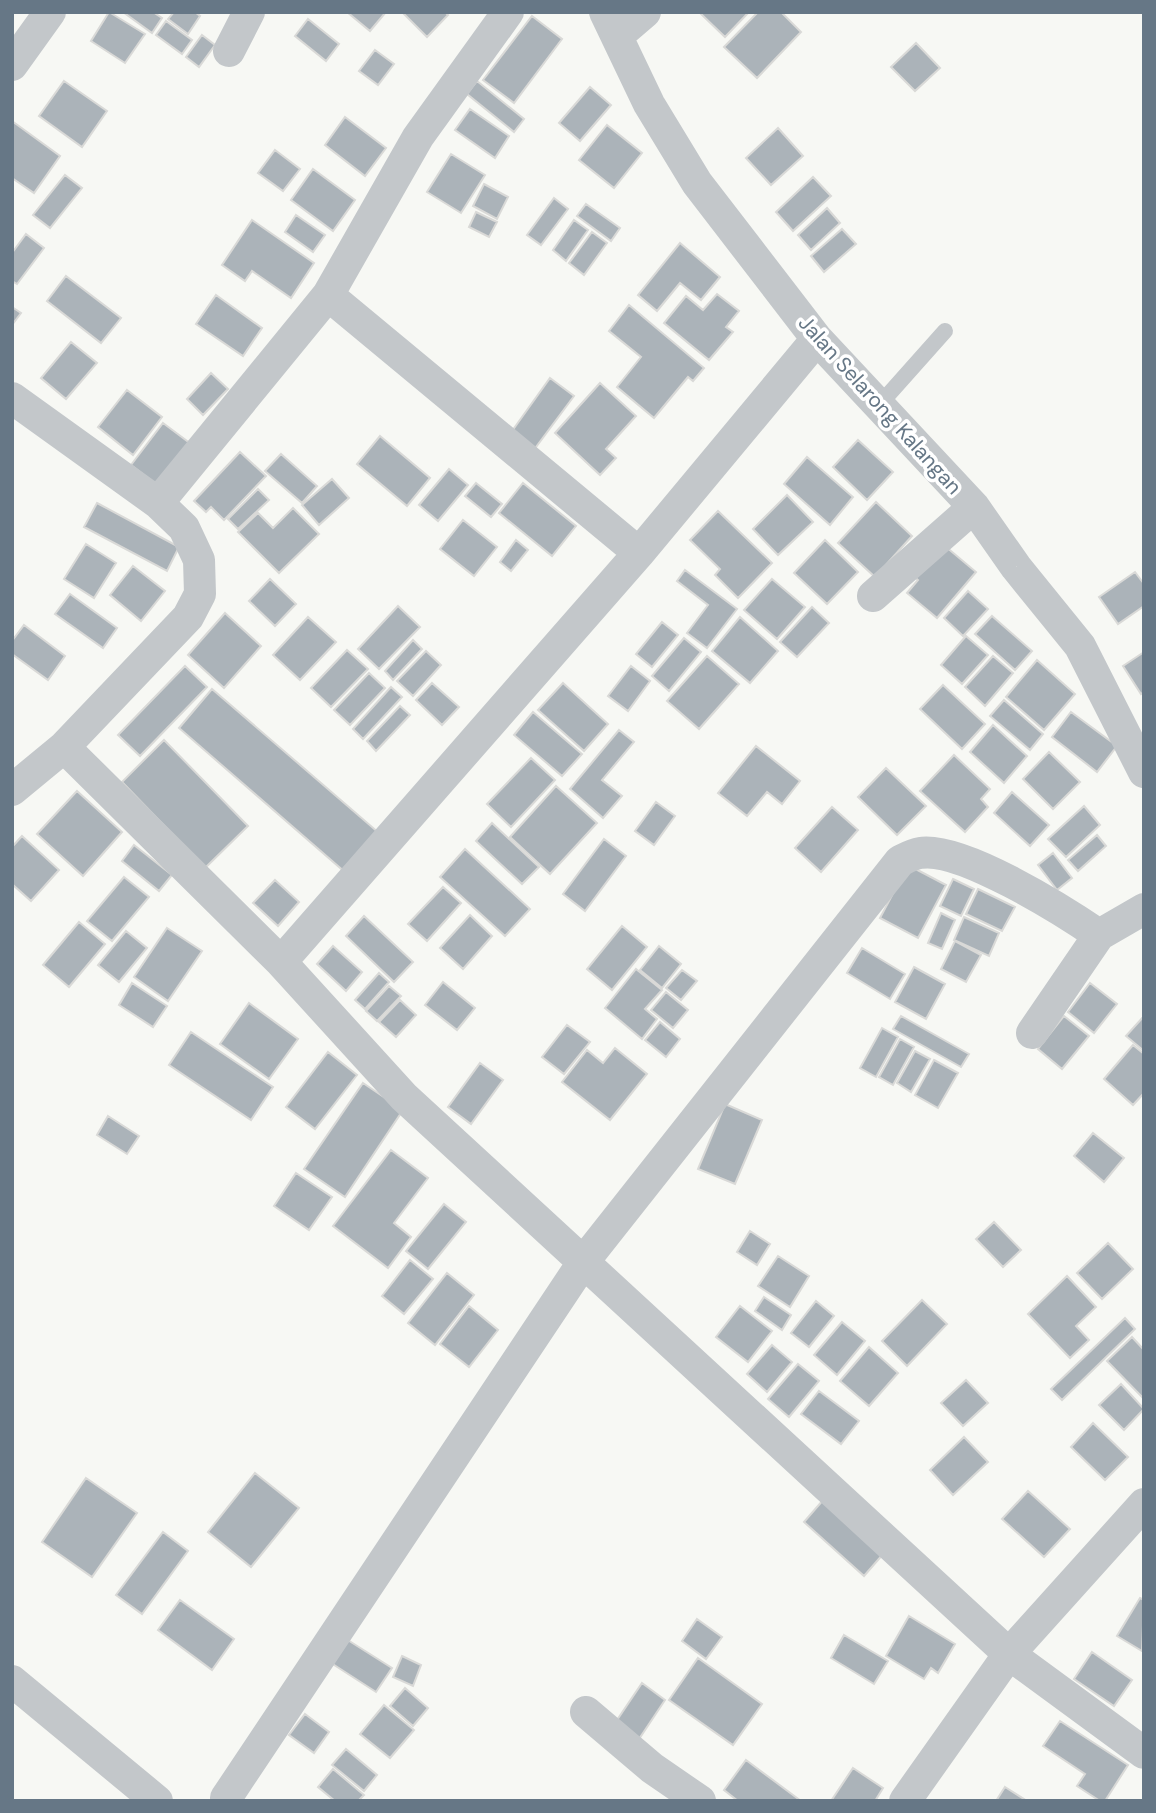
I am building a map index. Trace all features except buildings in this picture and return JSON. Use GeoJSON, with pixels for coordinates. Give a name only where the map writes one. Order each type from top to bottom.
{"type":"FeatureCollection","features":[{"type":"Feature","properties":{"kind":"street"},"geometry":{"type":"LineString","coordinates":[[12,65],[50,12]]}},
{"type":"Feature","properties":{"kind":"street"},"geometry":{"type":"LineString","coordinates":[[229,51],[249,12]]}},
{"type":"Feature","properties":{"kind":"street"},"geometry":{"type":"LineString","coordinates":[[158,503],[328,295],[418,137],[508,12]]}},
{"type":"Feature","properties":{"kind":"street"},"geometry":{"type":"LineString","coordinates":[[611,24],[645,12]]}},
{"type":"Feature","properties":{"kind":"street","name":"Jalan Selarong Kalangan"},"geometry":{"type":"LineString","coordinates":[[611,24],[649,104],[697,183],[817,339],[974,508],[1016,567],[1080,646],[1144,772]]}},
{"type":"Feature","properties":{"kind":"street"},"geometry":{"type":"LineString","coordinates":[[328,295],[639,553]]}},
{"type":"Feature","properties":{"kind":"street"},"geometry":{"type":"LineString","coordinates":[[281,962],[639,553],[817,339]]}},
{"type":"Feature","properties":{"kind":"street"},"geometry":{"type":"LineString","coordinates":[[12,398],[158,503],[184,528],[199,560],[201,594],[188,617],[64,747],[12,790]]}},
{"type":"Feature","properties":{"kind":"street"},"geometry":{"type":"LineString","coordinates":[[873,596],[974,508]]}},
{"type":"Feature","properties":{"kind":"street"},"geometry":{"type":"LineString","coordinates":[[64,747],[281,962],[404,1097],[1009,1654],[1144,1753]]}},
{"type":"Feature","properties":{"kind":"street"},"geometry":{"type":"LineString","coordinates":[[226,1798],[583,1261],[900,861],[921,853],[952,857],[1043,897],[1099,934]]}},
{"type":"Feature","properties":{"kind":"street"},"geometry":{"type":"LineString","coordinates":[[1032,1033],[1099,934],[1144,909]]}},
{"type":"Feature","properties":{"kind":"street"},"geometry":{"type":"LineString","coordinates":[[905,1801],[1009,1654],[1144,1504]]}},
{"type":"Feature","properties":{"kind":"street"},"geometry":{"type":"LineString","coordinates":[[12,1681],[157,1801]]}},
{"type":"Feature","properties":{"kind":"street"},"geometry":{"type":"LineString","coordinates":[[586,1713],[652,1768],[700,1801]]}},
{"type":"Feature","properties":{"kind":"lane"},"geometry":{"type":"LineString","coordinates":[[880,404],[945,331]]}}]}
